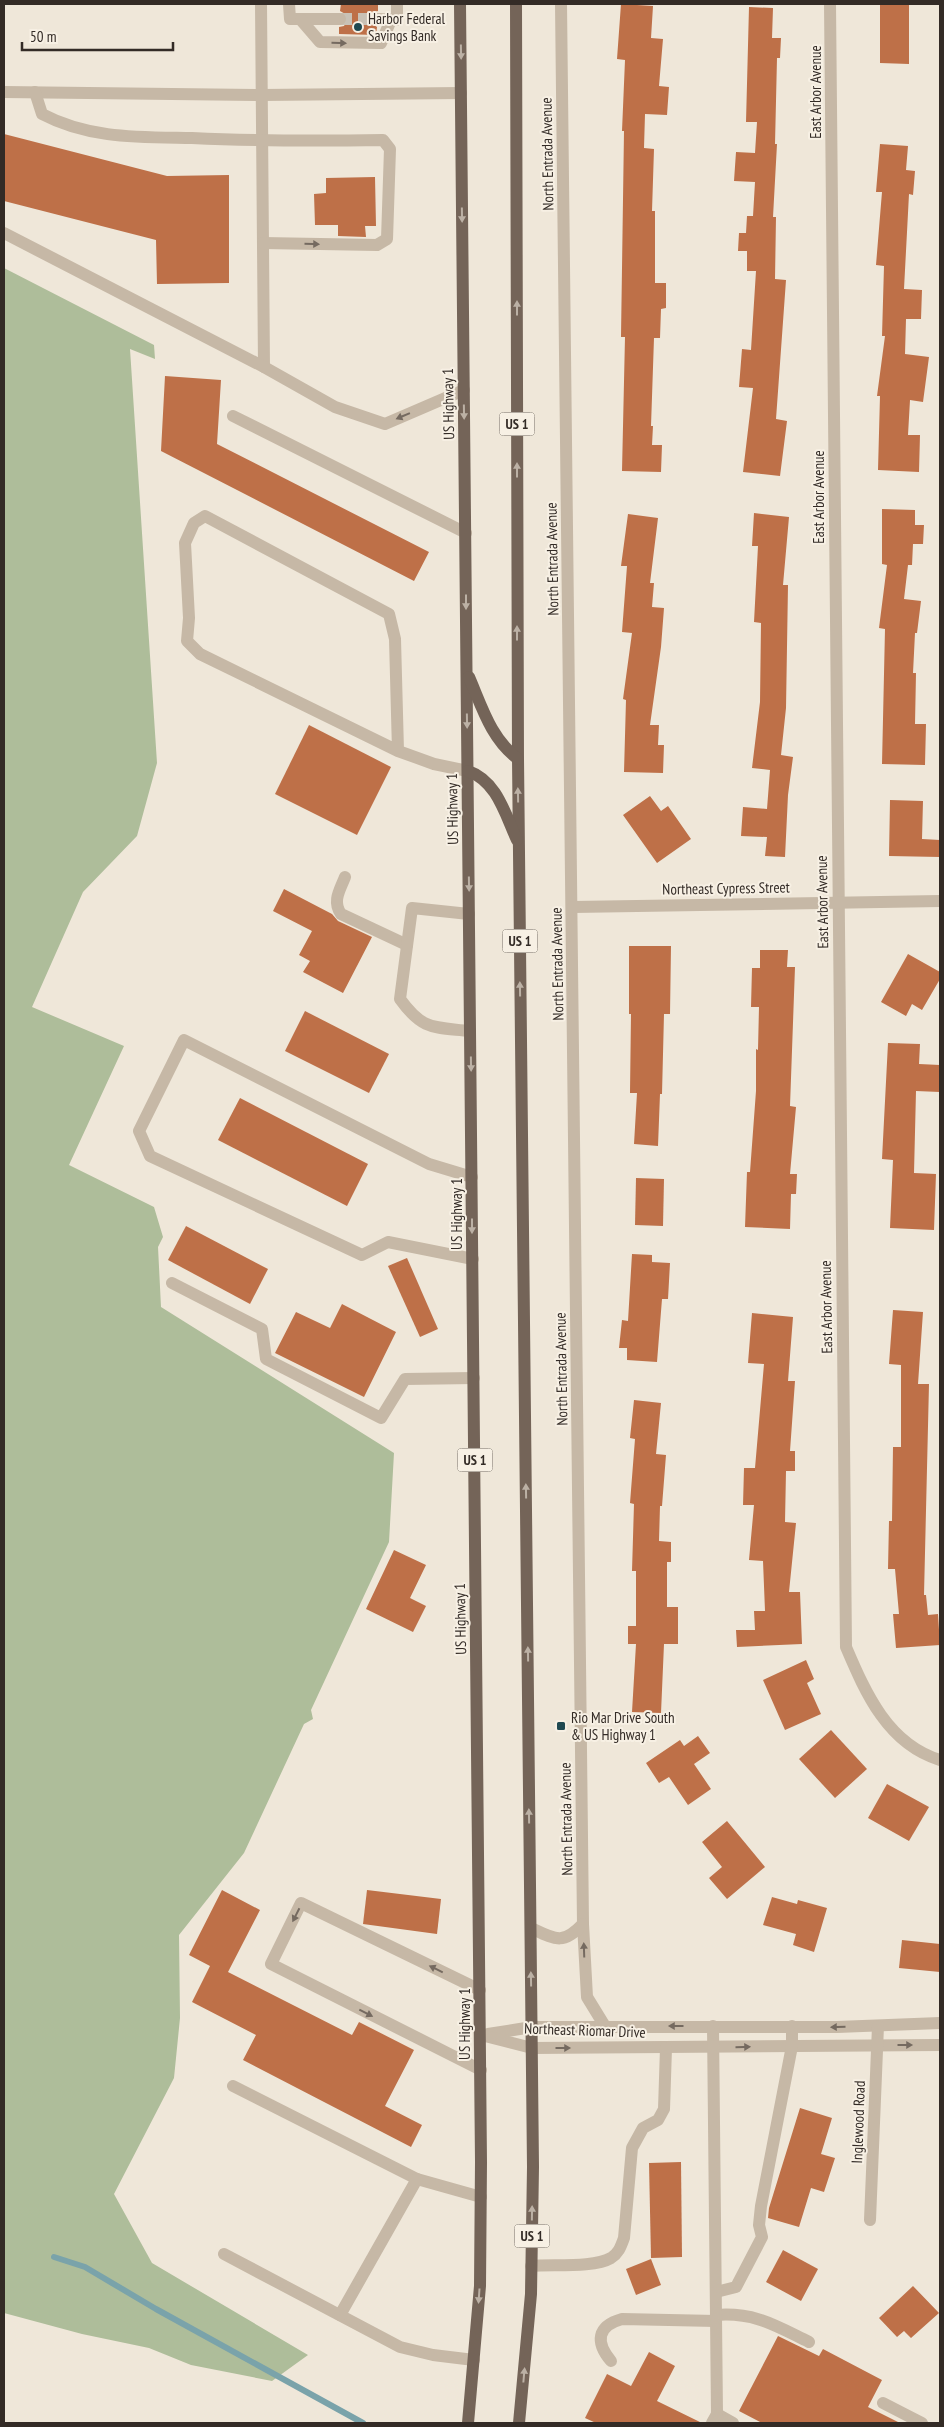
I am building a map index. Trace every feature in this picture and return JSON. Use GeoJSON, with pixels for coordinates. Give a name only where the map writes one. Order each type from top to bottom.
{"type":"FeatureCollection","features":[{"type":"Feature","properties":{"kind":"main road","name":"US Highway 1"},"geometry":{"type":"LineString","coordinates":[[460,4],[481,2035],[480,2286],[468,2423]]}},
{"type":"Feature","properties":{"kind":"main road","name":"US 1"},"geometry":{"type":"LineString","coordinates":[[516,4],[518,759],[532,2027],[531,2294],[519,2423]]}},
{"type":"Feature","properties":{"kind":"main road"},"geometry":{"type":"LineString","coordinates":[[467,672],[495,736],[506,750],[518,759]]}},
{"type":"Feature","properties":{"kind":"main road"},"geometry":{"type":"LineString","coordinates":[[468,771],[480,775],[492,787],[519,844]]}},
{"type":"Feature","properties":{"kind":"street"},"geometry":{"type":"LineString","coordinates":[[261,4],[264,367]]}},
{"type":"Feature","properties":{"kind":"street"},"geometry":{"type":"LineString","coordinates":[[289,4],[290,20],[340,19]]}},
{"type":"Feature","properties":{"kind":"street"},"geometry":{"type":"LineString","coordinates":[[378,18],[397,20],[397,4]]}},
{"type":"Feature","properties":{"kind":"street","name":"North Entrada Avenue"},"geometry":{"type":"LineString","coordinates":[[562,4],[583,1924],[587,1997],[606,2028]]}},
{"type":"Feature","properties":{"kind":"street","name":"East Arbor Avenue"},"geometry":{"type":"LineString","coordinates":[[830,4],[846,1647],[866,1694],[891,1730],[923,1755],[940,1760]]}},
{"type":"Feature","properties":{"kind":"street"},"geometry":{"type":"LineString","coordinates":[[301,20],[320,42],[381,43],[391,20]]}},
{"type":"Feature","properties":{"kind":"street"},"geometry":{"type":"LineString","coordinates":[[4,92],[262,95],[461,93]]}},
{"type":"Feature","properties":{"kind":"street"},"geometry":{"type":"LineString","coordinates":[[35,92],[42,114],[62,125],[108,135],[262,141],[383,140],[390,149],[387,239],[377,245],[263,243]]}},
{"type":"Feature","properties":{"kind":"street"},"geometry":{"type":"LineString","coordinates":[[4,233],[264,367],[335,407],[385,424],[464,390]]}},
{"type":"Feature","properties":{"kind":"street"},"geometry":{"type":"LineString","coordinates":[[233,416],[466,533]]}},
{"type":"Feature","properties":{"kind":"street"},"geometry":{"type":"LineString","coordinates":[[398,751],[395,639],[389,614],[205,516],[194,523],[185,543],[189,618],[187,642],[200,654],[398,751],[434,764],[468,771]]}},
{"type":"Feature","properties":{"kind":"street"},"geometry":{"type":"LineString","coordinates":[[345,877],[336,900],[337,908],[341,914],[407,945]]}},
{"type":"Feature","properties":{"kind":"street","name":"Northeast Cypress Street"},"geometry":{"type":"LineString","coordinates":[[573,907],[940,901]]}},
{"type":"Feature","properties":{"kind":"street"},"geometry":{"type":"LineString","coordinates":[[469,914],[412,908],[400,999],[411,1014],[427,1026],[470,1030]]}},
{"type":"Feature","properties":{"kind":"street"},"geometry":{"type":"LineString","coordinates":[[472,1177],[429,1164],[184,1040],[139,1132],[150,1156],[362,1255],[388,1242],[473,1259]]}},
{"type":"Feature","properties":{"kind":"street"},"geometry":{"type":"LineString","coordinates":[[172,1283],[262,1329],[266,1359],[381,1418],[405,1379],[474,1378]]}},
{"type":"Feature","properties":{"kind":"street"},"geometry":{"type":"LineString","coordinates":[[480,1990],[301,1904],[271,1964],[481,2070]]}},
{"type":"Feature","properties":{"kind":"street"},"geometry":{"type":"LineString","coordinates":[[530,1928],[551,1938],[562,1940],[572,1936],[583,1924]]}},
{"type":"Feature","properties":{"kind":"street","name":"Northeast Riomar Drive"},"geometry":{"type":"LineString","coordinates":[[481,2035],[532,2027],[878,2026],[940,2023]]}},
{"type":"Feature","properties":{"kind":"street"},"geometry":{"type":"LineString","coordinates":[[714,2026],[716,2292],[714,2419],[733,2423]]}},
{"type":"Feature","properties":{"kind":"street"},"geometry":{"type":"LineString","coordinates":[[716,2292],[736,2287],[762,2237],[759,2225],[761,2206],[792,2046],[792,2026]]}},
{"type":"Feature","properties":{"kind":"street","name":"Inglewood Road"},"geometry":{"type":"LineString","coordinates":[[870,2220],[878,2026]]}},
{"type":"Feature","properties":{"kind":"street","name":"Northeast Riomar Drive"},"geometry":{"type":"LineString","coordinates":[[481,2035],[532,2048],[940,2045]]}},
{"type":"Feature","properties":{"kind":"street"},"geometry":{"type":"LineString","coordinates":[[531,2266],[591,2263],[610,2258],[619,2251],[624,2238],[632,2148],[643,2128],[658,2120],[664,2109],[666,2048]]}},
{"type":"Feature","properties":{"kind":"street"},"geometry":{"type":"LineString","coordinates":[[233,2086],[417,2179],[481,2197]]}},
{"type":"Feature","properties":{"kind":"street"},"geometry":{"type":"LineString","coordinates":[[340,2315],[417,2179]]}},
{"type":"Feature","properties":{"kind":"street"},"geometry":{"type":"LineString","coordinates":[[224,2254],[400,2347],[434,2355],[474,2360]]}},
{"type":"Feature","properties":{"kind":"street"},"geometry":{"type":"LineString","coordinates":[[611,2361],[603,2351],[601,2340],[603,2330],[608,2323],[622,2319],[716,2318],[735,2314],[755,2317],[809,2342]]}},
{"type":"Feature","properties":{"kind":"street"},"geometry":{"type":"LineString","coordinates":[[883,2403],[922,2423]]}},
{"type":"Feature","properties":{"kind":"green space"},"geometry":{"type":"Polygon","coordinates":[[[4,268],[154,345],[155,359],[130,349],[157,763],[137,836],[83,892],[32,1007],[124,1046],[69,1165],[154,1207],[163,1237],[158,1247],[161,1307],[394,1453],[389,1542],[311,1710],[313,1719],[304,1724],[244,1853],[179,1935],[180,2018],[174,2078],[114,2194],[152,2263],[308,2355],[272,2381],[191,2365],[149,2348],[82,2334],[4,2313],[4,268]]]}},
{"type":"Feature","properties":{"kind":"building","name":"Harbor Federal Savings Bank"},"geometry":{"type":"Polygon","coordinates":[[[341,4],[378,4],[378,11],[374,12],[370,18],[371,23],[377,27],[376,35],[339,34],[339,27],[344,26],[348,19],[347,15],[340,11],[341,4]]]}},
{"type":"Feature","properties":{"kind":"building"},"geometry":{"type":"Polygon","coordinates":[[[621,4],[653,6],[651,38],[663,39],[659,86],[669,87],[667,115],[645,114],[644,148],[654,149],[652,211],[655,211],[655,283],[666,283],[666,308],[661,309],[660,338],[654,338],[651,426],[653,426],[652,445],[662,445],[661,472],[622,471],[625,337],[621,337],[624,131],[622,131],[625,60],[617,59],[621,4]]]}},
{"type":"Feature","properties":{"kind":"building"},"geometry":{"type":"Polygon","coordinates":[[[880,4],[909,5],[909,64],[880,63],[880,4]]]}},
{"type":"Feature","properties":{"kind":"building"},"geometry":{"type":"Polygon","coordinates":[[[749,7],[773,8],[772,38],[781,38],[780,58],[777,58],[775,144],[777,144],[773,217],[776,217],[775,279],[786,280],[776,419],[787,421],[780,476],[743,472],[753,388],[739,387],[742,349],[751,350],[756,271],[747,271],[747,251],[738,251],[739,233],[746,233],[747,216],[753,216],[755,182],[734,181],[736,152],[755,153],[757,122],[746,122],[749,7]]]}},
{"type":"Feature","properties":{"kind":"building"},"geometry":{"type":"Polygon","coordinates":[[[4,134],[167,176],[229,175],[229,283],[157,284],[156,240],[4,201],[4,134]]]}},
{"type":"Feature","properties":{"kind":"building"},"geometry":{"type":"Polygon","coordinates":[[[880,144],[908,146],[906,170],[915,171],[913,195],[909,194],[904,289],[922,290],[921,319],[906,319],[905,354],[929,357],[923,402],[910,400],[908,435],[920,435],[919,472],[878,470],[880,396],[877,396],[885,336],[882,336],[884,266],[876,265],[882,192],[876,192],[880,144]]]}},
{"type":"Feature","properties":{"kind":"building"},"geometry":{"type":"Polygon","coordinates":[[[375,177],[376,226],[365,226],[366,237],[338,236],[338,225],[315,225],[314,194],[326,193],[326,178],[375,177]]]}},
{"type":"Feature","properties":{"kind":"building"},"geometry":{"type":"Polygon","coordinates":[[[165,376],[221,380],[217,444],[429,552],[414,581],[161,451],[165,376]]]}},
{"type":"Feature","properties":{"kind":"building"},"geometry":{"type":"Polygon","coordinates":[[[882,509],[915,510],[915,525],[924,525],[923,544],[913,544],[912,565],[908,565],[904,599],[921,601],[917,633],[915,633],[913,673],[916,673],[915,724],[926,724],[925,765],[882,764],[885,629],[879,628],[887,565],[882,564],[882,509]]]}},
{"type":"Feature","properties":{"kind":"building"},"geometry":{"type":"Polygon","coordinates":[[[754,513],[789,517],[783,585],[788,585],[786,708],[781,755],[793,757],[788,795],[785,857],[765,856],[767,837],[741,836],[743,807],[767,809],[770,770],[752,768],[760,702],[761,623],[754,622],[758,546],[752,546],[754,513]]]}},
{"type":"Feature","properties":{"kind":"building"},"geometry":{"type":"Polygon","coordinates":[[[628,514],[658,518],[650,583],[654,583],[652,607],[664,608],[661,647],[650,725],[659,725],[658,745],[664,745],[663,773],[624,772],[626,700],[623,699],[632,633],[622,632],[627,566],[621,566],[628,514]]]}},
{"type":"Feature","properties":{"kind":"building"},"geometry":{"type":"Polygon","coordinates":[[[309,725],[391,767],[357,835],[275,794],[309,725]]]}},
{"type":"Feature","properties":{"kind":"building"},"geometry":{"type":"Polygon","coordinates":[[[650,796],[661,811],[668,806],[691,839],[657,863],[623,815],[650,796]]]}},
{"type":"Feature","properties":{"kind":"building"},"geometry":{"type":"Polygon","coordinates":[[[890,800],[923,801],[922,839],[940,840],[940,857],[889,856],[890,800]]]}},
{"type":"Feature","properties":{"kind":"building"},"geometry":{"type":"Polygon","coordinates":[[[284,889],[332,914],[338,921],[372,937],[343,993],[303,972],[310,961],[299,955],[312,931],[273,911],[284,889]]]}},
{"type":"Feature","properties":{"kind":"building"},"geometry":{"type":"Polygon","coordinates":[[[629,946],[671,946],[670,1014],[664,1014],[662,1094],[660,1094],[658,1146],[634,1144],[637,1093],[630,1093],[631,1014],[629,1014],[629,946]]]}},
{"type":"Feature","properties":{"kind":"building"},"geometry":{"type":"Polygon","coordinates":[[[760,950],[788,950],[787,967],[795,967],[790,1106],[796,1107],[790,1174],[797,1174],[796,1194],[791,1194],[790,1229],[745,1227],[747,1172],[750,1172],[756,1091],[756,1049],[758,1050],[759,1007],[751,1007],[752,968],[760,968],[760,950]]]}},
{"type":"Feature","properties":{"kind":"building"},"geometry":{"type":"Polygon","coordinates":[[[908,954],[940,972],[940,979],[922,1010],[912,1004],[906,1016],[881,1002],[908,954]]]}},
{"type":"Feature","properties":{"kind":"building"},"geometry":{"type":"Polygon","coordinates":[[[305,1011],[389,1054],[369,1093],[285,1051],[305,1011]]]}},
{"type":"Feature","properties":{"kind":"building"},"geometry":{"type":"Polygon","coordinates":[[[888,1043],[920,1044],[919,1064],[940,1065],[940,1092],[916,1091],[914,1173],[936,1174],[934,1230],[890,1228],[893,1160],[882,1159],[888,1043]]]}},
{"type":"Feature","properties":{"kind":"building"},"geometry":{"type":"Polygon","coordinates":[[[240,1098],[368,1164],[347,1206],[218,1140],[240,1098]]]}},
{"type":"Feature","properties":{"kind":"building"},"geometry":{"type":"Polygon","coordinates":[[[636,1178],[664,1179],[663,1226],[635,1225],[636,1178]]]}},
{"type":"Feature","properties":{"kind":"building"},"geometry":{"type":"Polygon","coordinates":[[[186,1226],[268,1269],[250,1304],[168,1260],[186,1226]]]}},
{"type":"Feature","properties":{"kind":"building"},"geometry":{"type":"Polygon","coordinates":[[[632,1254],[652,1255],[652,1262],[670,1263],[668,1299],[662,1299],[657,1362],[627,1360],[627,1348],[619,1348],[622,1320],[628,1321],[632,1254]]]}},
{"type":"Feature","properties":{"kind":"building"},"geometry":{"type":"Polygon","coordinates":[[[407,1258],[438,1329],[420,1337],[388,1266],[407,1258]]]}},
{"type":"Feature","properties":{"kind":"building"},"geometry":{"type":"Polygon","coordinates":[[[342,1304],[396,1332],[364,1397],[275,1353],[296,1312],[330,1328],[342,1304]]]}},
{"type":"Feature","properties":{"kind":"building"},"geometry":{"type":"Polygon","coordinates":[[[893,1310],[923,1312],[918,1384],[929,1384],[924,1595],[926,1595],[928,1615],[938,1614],[940,1645],[896,1648],[893,1614],[899,1614],[895,1569],[888,1569],[889,1521],[892,1521],[893,1447],[901,1447],[901,1365],[889,1364],[893,1310]]]}},
{"type":"Feature","properties":{"kind":"building"},"geometry":{"type":"Polygon","coordinates":[[[752,1313],[793,1317],[788,1381],[795,1381],[790,1451],[795,1451],[795,1471],[786,1471],[785,1522],[796,1523],[789,1592],[800,1592],[802,1644],[737,1647],[736,1630],[755,1630],[754,1611],[765,1611],[763,1561],[749,1560],[754,1505],[743,1505],[744,1468],[755,1468],[764,1364],[748,1363],[752,1313]]]}},
{"type":"Feature","properties":{"kind":"building"},"geometry":{"type":"Polygon","coordinates":[[[634,1400],[661,1403],[656,1454],[666,1455],[662,1506],[660,1506],[659,1541],[671,1542],[671,1562],[667,1562],[667,1607],[678,1607],[678,1644],[664,1644],[661,1713],[632,1712],[636,1644],[628,1644],[628,1626],[636,1626],[636,1571],[632,1571],[634,1504],[630,1503],[635,1439],[630,1438],[634,1400]]]}},
{"type":"Feature","properties":{"kind":"building"},"geometry":{"type":"Polygon","coordinates":[[[394,1550],[426,1565],[410,1598],[426,1606],[413,1632],[366,1609],[394,1550]]]}},
{"type":"Feature","properties":{"kind":"building"},"geometry":{"type":"Polygon","coordinates":[[[806,1660],[814,1679],[807,1683],[821,1714],[785,1730],[763,1680],[806,1660]]]}},
{"type":"Feature","properties":{"kind":"building"},"geometry":{"type":"Polygon","coordinates":[[[831,1730],[867,1769],[835,1798],[799,1759],[831,1730]]]}},
{"type":"Feature","properties":{"kind":"building"},"geometry":{"type":"Polygon","coordinates":[[[698,1736],[710,1753],[694,1764],[711,1789],[688,1805],[669,1777],[659,1783],[646,1763],[680,1740],[684,1746],[698,1736]]]}},
{"type":"Feature","properties":{"kind":"building"},"geometry":{"type":"Polygon","coordinates":[[[887,1784],[929,1807],[909,1841],[868,1818],[887,1784]]]}},
{"type":"Feature","properties":{"kind":"building"},"geometry":{"type":"Polygon","coordinates":[[[727,1821],[765,1867],[727,1899],[709,1878],[722,1867],[702,1842],[727,1821]]]}},
{"type":"Feature","properties":{"kind":"building"},"geometry":{"type":"Polygon","coordinates":[[[222,1890],[260,1910],[228,1972],[352,2035],[359,2022],[414,2050],[385,2106],[422,2125],[411,2147],[243,2060],[256,2035],[192,2002],[210,1966],[189,1955],[222,1890]]]}},
{"type":"Feature","properties":{"kind":"building"},"geometry":{"type":"Polygon","coordinates":[[[367,1890],[441,1899],[437,1934],[363,1924],[367,1890]]]}},
{"type":"Feature","properties":{"kind":"building"},"geometry":{"type":"Polygon","coordinates":[[[772,1897],[797,1904],[798,1900],[827,1908],[814,1952],[793,1945],[796,1934],[763,1925],[772,1897]]]}},
{"type":"Feature","properties":{"kind":"building"},"geometry":{"type":"Polygon","coordinates":[[[902,1940],[940,1944],[940,1972],[899,1968],[902,1940]]]}},
{"type":"Feature","properties":{"kind":"building"},"geometry":{"type":"Polygon","coordinates":[[[800,2108],[832,2118],[821,2154],[835,2158],[824,2192],[811,2188],[799,2227],[768,2218],[769,2208],[800,2108]]]}},
{"type":"Feature","properties":{"kind":"building"},"geometry":{"type":"Polygon","coordinates":[[[681,2162],[682,2257],[651,2258],[649,2163],[681,2162]]]}},
{"type":"Feature","properties":{"kind":"building"},"geometry":{"type":"Polygon","coordinates":[[[783,2250],[818,2269],[801,2301],[766,2282],[783,2250]]]}},
{"type":"Feature","properties":{"kind":"building"},"geometry":{"type":"Polygon","coordinates":[[[651,2259],[661,2285],[636,2295],[626,2269],[651,2259]]]}},
{"type":"Feature","properties":{"kind":"building"},"geometry":{"type":"Polygon","coordinates":[[[913,2286],[939,2313],[911,2338],[904,2331],[897,2337],[879,2318],[913,2286]]]}},
{"type":"Feature","properties":{"kind":"building"},"geometry":{"type":"Polygon","coordinates":[[[778,2336],[819,2356],[823,2349],[882,2380],[868,2407],[900,2423],[762,2423],[739,2411],[778,2336]]]}},
{"type":"Feature","properties":{"kind":"building"},"geometry":{"type":"Polygon","coordinates":[[[649,2352],[675,2366],[657,2401],[702,2423],[596,2423],[585,2418],[607,2374],[631,2386],[649,2352]]]}},
{"type":"Feature","properties":{"kind":"waterway"},"geometry":{"type":"LineString","coordinates":[[54,2257],[85,2267],[156,2309],[363,2423]]}},
{"type":"Feature","properties":{"kind":"tunnel"},"geometry":{"type":"LineString","coordinates":[[340,19],[378,19]]}},
{"type":"Feature","properties":{"kind":"place","name":"Harbor Federal Savings Bank"},"geometry":{"type":"Point","coordinates":[358,27]}},
{"type":"Feature","properties":{"kind":"place","name":"Rio Mar Drive South & US Highway 1"},"geometry":{"type":"Point","coordinates":[561,1726]}}]}
